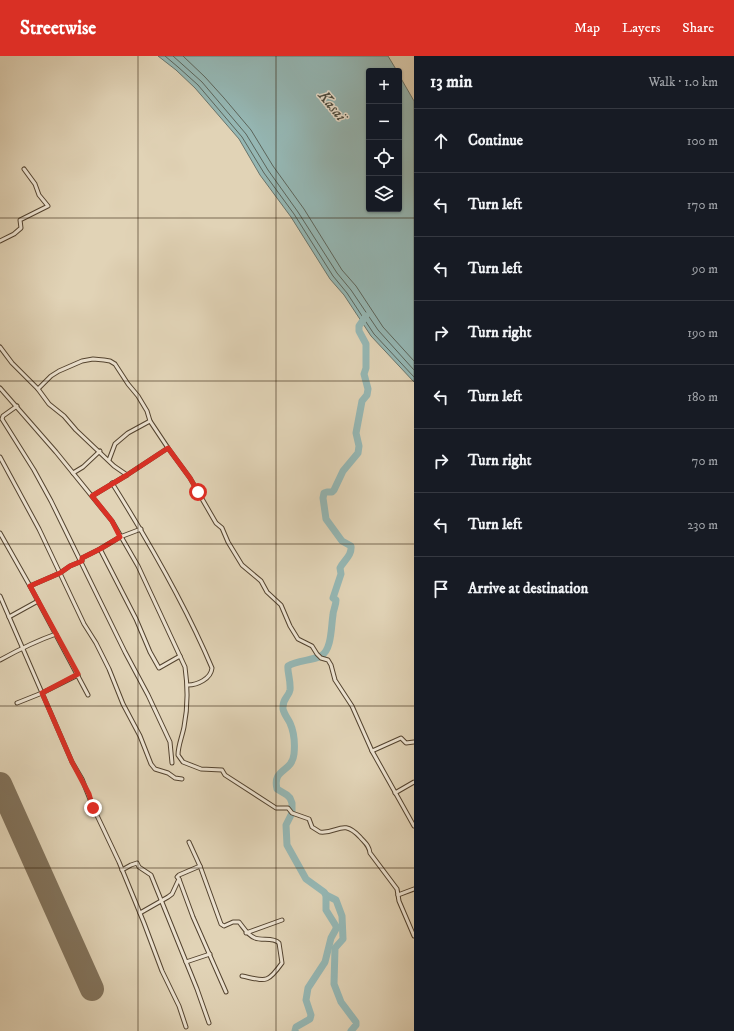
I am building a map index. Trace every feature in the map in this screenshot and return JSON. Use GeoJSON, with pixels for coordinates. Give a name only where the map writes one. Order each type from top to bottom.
{"type":"FeatureCollection","features":[{"type":"Feature","properties":{"kind":"street"},"geometry":{"type":"LineString","coordinates":[[0,241],[14,234],[21,228],[20,220],[48,206],[24,169]]}},
{"type":"Feature","properties":{"kind":"street"},"geometry":{"type":"LineString","coordinates":[[0,347],[22,374],[38,389],[49,404],[64,416],[76,430],[127,475]]}},
{"type":"Feature","properties":{"kind":"street"},"geometry":{"type":"LineString","coordinates":[[38,389],[51,376],[82,361],[93,359],[110,361],[118,368],[138,396],[147,411],[150,421],[190,478],[216,523],[222,528],[228,542],[242,565],[260,581],[267,592],[281,605],[290,626],[298,639],[307,642],[321,658],[328,660],[335,680],[352,706],[372,752],[414,826]]}},
{"type":"Feature","properties":{"kind":"street"},"geometry":{"type":"LineString","coordinates":[[0,388],[17,406],[112,521],[138,566],[185,667],[188,685],[188,705],[184,728],[178,746],[178,755],[183,762],[201,769],[222,770],[225,775],[276,808],[288,808],[292,813],[308,819],[312,827],[320,832],[329,832],[334,829],[345,828],[353,830],[369,846],[370,853],[397,889],[414,936]]}},
{"type":"Feature","properties":{"kind":"street"},"geometry":{"type":"LineString","coordinates":[[17,406],[3,416],[2,420],[40,482],[82,561],[122,645],[164,726],[170,742],[172,763]]}},
{"type":"Feature","properties":{"kind":"street"},"geometry":{"type":"LineString","coordinates":[[109,460],[115,444],[128,433],[150,421]]}},
{"type":"Feature","properties":{"kind":"street"},"geometry":{"type":"LineString","coordinates":[[92,496],[168,448]]}},
{"type":"Feature","properties":{"kind":"street"},"geometry":{"type":"LineString","coordinates":[[73,474],[100,452]]}},
{"type":"Feature","properties":{"kind":"street"},"geometry":{"type":"LineString","coordinates":[[0,457],[39,529],[84,624],[96,643],[109,669],[123,704],[140,736],[151,764],[155,769],[168,773],[175,778],[182,779]]}},
{"type":"Feature","properties":{"kind":"street"},"geometry":{"type":"LineString","coordinates":[[112,483],[141,530],[193,626],[212,668],[211,673],[206,678],[196,685],[188,685]]}},
{"type":"Feature","properties":{"kind":"street"},"geometry":{"type":"LineString","coordinates":[[30,586],[60,573],[64,569],[82,561],[82,558],[120,537],[141,530]]}},
{"type":"Feature","properties":{"kind":"street"},"geometry":{"type":"LineString","coordinates":[[0,533],[78,674],[88,695]]}},
{"type":"Feature","properties":{"kind":"street"},"geometry":{"type":"LineString","coordinates":[[100,549],[159,668],[180,656]]}},
{"type":"Feature","properties":{"kind":"street"},"geometry":{"type":"LineString","coordinates":[[0,596],[72,762],[82,779],[93,808],[122,870],[162,971],[179,1006],[186,1027]]}},
{"type":"Feature","properties":{"kind":"street"},"geometry":{"type":"LineString","coordinates":[[9,617],[38,601]]}},
{"type":"Feature","properties":{"kind":"street"},"geometry":{"type":"LineString","coordinates":[[0,660],[24,649],[36,641],[56,634]]}},
{"type":"Feature","properties":{"kind":"street"},"geometry":{"type":"LineString","coordinates":[[17,703],[42,693],[78,674]]}},
{"type":"Feature","properties":{"kind":"street"},"geometry":{"type":"LineString","coordinates":[[372,752],[401,738],[406,743],[414,742]]}},
{"type":"Feature","properties":{"kind":"street"},"geometry":{"type":"LineString","coordinates":[[395,793],[414,782]]}},
{"type":"Feature","properties":{"kind":"street"},"geometry":{"type":"LineString","coordinates":[[189,842],[200,866],[221,924],[224,926],[233,922],[239,922],[246,933],[257,939],[278,941],[282,963],[274,975],[266,980],[242,976]]}},
{"type":"Feature","properties":{"kind":"street"},"geometry":{"type":"LineString","coordinates":[[122,870],[137,863],[139,867],[149,873],[197,989],[208,1023]]}},
{"type":"Feature","properties":{"kind":"street"},"geometry":{"type":"LineString","coordinates":[[140,913],[161,902],[172,894],[179,879],[177,877],[179,875],[200,866]]}},
{"type":"Feature","properties":{"kind":"street"},"geometry":{"type":"LineString","coordinates":[[179,879],[226,992]]}},
{"type":"Feature","properties":{"kind":"street"},"geometry":{"type":"LineString","coordinates":[[398,895],[414,889]]}},
{"type":"Feature","properties":{"kind":"street"},"geometry":{"type":"LineString","coordinates":[[246,933],[282,920]]}},
{"type":"Feature","properties":{"kind":"street"},"geometry":{"type":"LineString","coordinates":[[186,962],[210,954]]}},
{"type":"Feature","properties":{"kind":"water","name":"Kasaï"},"geometry":{"type":"Polygon","coordinates":[[[158,56],[388,56],[395,68],[366,68],[366,212],[402,212],[402,80],[414,101],[414,382],[371,336],[344,295],[330,279],[291,217],[260,175],[239,139],[195,88],[158,56]]]}},
{"type":"Feature","properties":{"kind":"waterway"},"geometry":{"type":"LineString","coordinates":[[295,1031],[296,1027],[310,1019],[311,1015],[306,1000],[308,988],[325,962],[331,938],[336,926],[326,910],[326,895],[306,879],[287,845],[286,825],[292,813],[292,803],[287,795],[277,789],[276,782],[277,777],[290,765],[294,754],[294,738],[290,723],[285,715],[283,705],[290,690],[288,666],[321,656],[327,649],[336,602],[333,598],[341,574],[340,568],[349,555],[351,549],[351,546],[342,541],[326,519],[323,498],[324,493],[332,492],[334,490],[343,471],[358,453],[359,446],[356,433],[362,401],[367,395],[368,389],[364,374],[366,368],[366,344],[359,331],[359,326],[366,316]]}},
{"type":"Feature","properties":{"kind":"waterway"},"geometry":{"type":"LineString","coordinates":[[326,895],[336,900],[342,916],[343,939],[335,948],[334,984],[341,1002],[356,1022],[356,1025],[351,1031]]}},
{"type":"Feature","properties":{"kind":"runway"},"geometry":{"type":"LineString","coordinates":[[0,784],[92,989]]}},
{"type":"Feature","properties":{"kind":"route"},"geometry":{"type":"LineString","coordinates":[[93,808],[89,794],[72,762],[42,693],[78,674],[30,586],[60,573],[64,569],[82,561],[82,558],[120,537],[112,521],[92,496],[99,490],[127,475],[168,448],[190,478],[198,492]]}}]}
